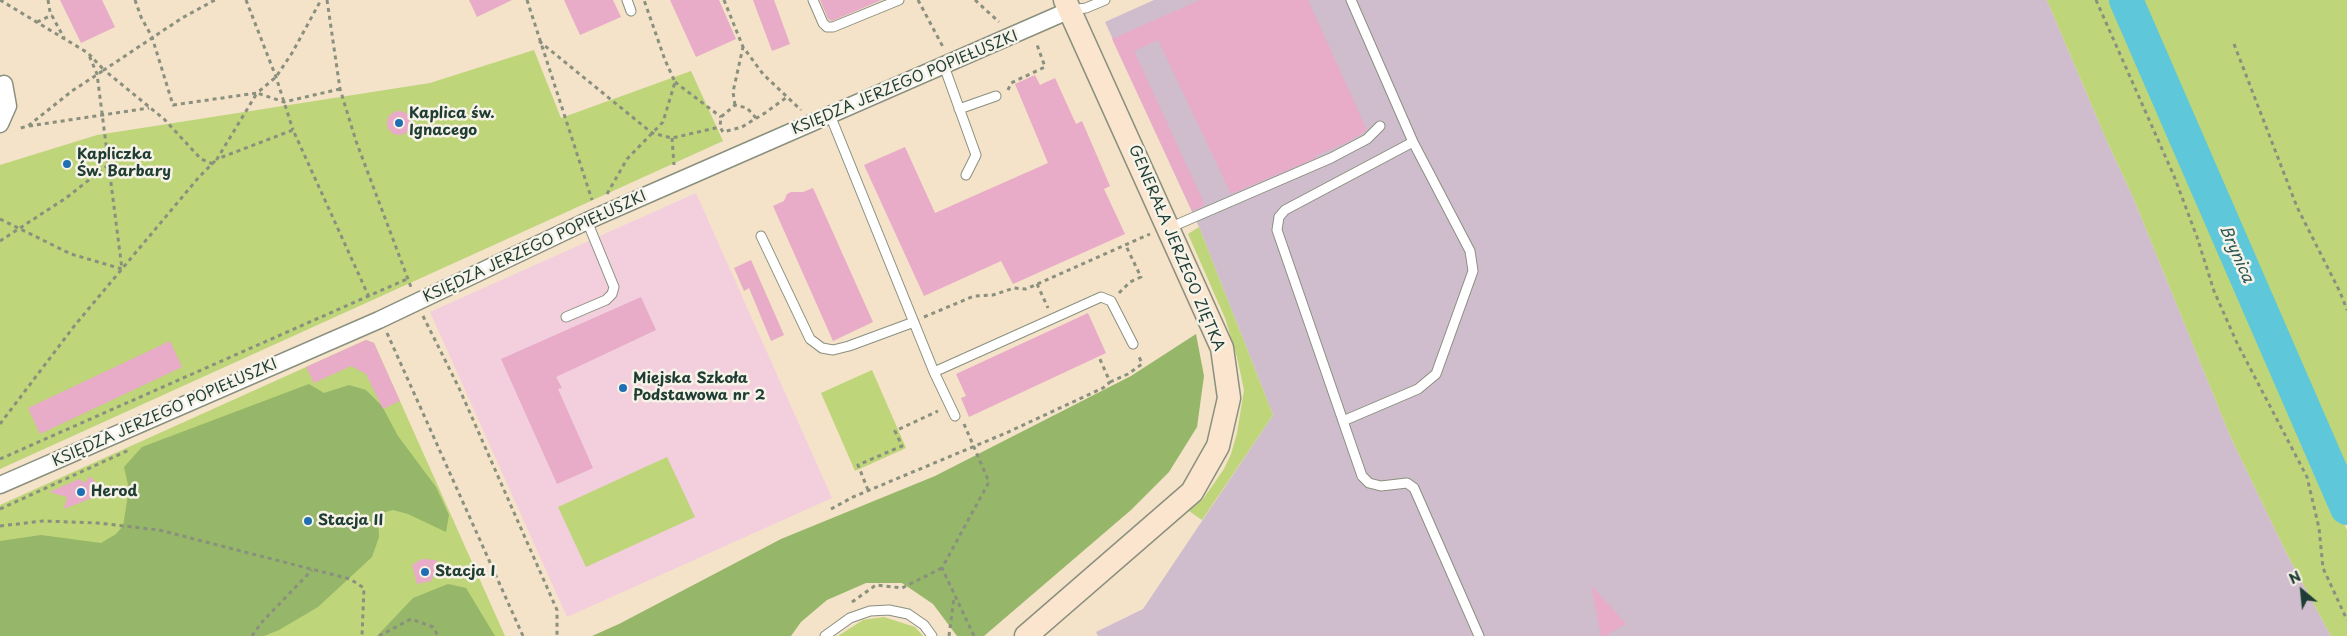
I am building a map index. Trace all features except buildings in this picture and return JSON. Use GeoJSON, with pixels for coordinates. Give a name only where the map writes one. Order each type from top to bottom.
{"type":"FeatureCollection","features":[{"type":"Feature","properties":{"kind":"street","name":"KSIĘDZA JERZEGO POPIEŁUSZKI"},"geometry":{"type":"LineString","coordinates":[[0,485],[379,320],[587,221],[944,66],[1068,5]]}},
{"type":"Feature","properties":{"kind":"street","name":"GENERAŁA JERZEGO ZIĘTKA"},"geometry":{"type":"LineString","coordinates":[[1026,636],[1192,492],[1218,446],[1229,398],[1222,348],[1162,230],[1068,5]]}},
{"type":"Feature","properties":{"kind":"street"},"geometry":{"type":"LineString","coordinates":[[4,84],[8,106],[5,127]]}},
{"type":"Feature","properties":{"kind":"lane"},"geometry":{"type":"LineString","coordinates":[[627,0],[631,11]]}},
{"type":"Feature","properties":{"kind":"lane"},"geometry":{"type":"LineString","coordinates":[[813,0],[823,23],[827,27],[833,28],[899,0]]}},
{"type":"Feature","properties":{"kind":"lane"},"geometry":{"type":"LineString","coordinates":[[1068,5],[1086,8],[1105,0]]}},
{"type":"Feature","properties":{"kind":"lane"},"geometry":{"type":"LineString","coordinates":[[1343,422],[1418,389],[1436,374],[1473,271],[1470,250],[1413,142],[1351,0]]}},
{"type":"Feature","properties":{"kind":"lane"},"geometry":{"type":"LineString","coordinates":[[944,66],[976,155],[966,175]]}},
{"type":"Feature","properties":{"kind":"lane"},"geometry":{"type":"LineString","coordinates":[[959,109],[996,96]]}},
{"type":"Feature","properties":{"kind":"lane"},"geometry":{"type":"LineString","coordinates":[[830,115],[934,372],[955,416]]}},
{"type":"Feature","properties":{"kind":"lane"},"geometry":{"type":"LineString","coordinates":[[1162,230],[1331,158],[1367,139],[1380,126]]}},
{"type":"Feature","properties":{"kind":"lane"},"geometry":{"type":"LineString","coordinates":[[1413,142],[1285,210],[1279,217],[1277,230],[1362,476],[1369,483],[1381,486],[1407,483],[1414,488],[1479,636]]}},
{"type":"Feature","properties":{"kind":"lane"},"geometry":{"type":"LineString","coordinates":[[566,318],[606,300],[612,294],[614,287],[587,221]]}},
{"type":"Feature","properties":{"kind":"lane"},"geometry":{"type":"LineString","coordinates":[[762,236],[810,339],[822,348],[833,350],[849,346],[914,322]]}},
{"type":"Feature","properties":{"kind":"lane"},"geometry":{"type":"LineString","coordinates":[[934,372],[1101,297],[1111,301],[1132,344]]}},
{"type":"Feature","properties":{"kind":"lane"},"geometry":{"type":"LineString","coordinates":[[826,636],[850,618],[870,611],[889,610],[908,614],[924,625],[932,636]]}},
{"type":"Feature","properties":{"kind":"path"},"geometry":{"type":"LineString","coordinates":[[0,0],[88,53],[104,70],[182,136],[201,159],[212,164]]}},
{"type":"Feature","properties":{"kind":"path"},"geometry":{"type":"LineString","coordinates":[[48,0],[52,15],[64,39]]}},
{"type":"Feature","properties":{"kind":"path"},"geometry":{"type":"LineString","coordinates":[[135,0],[141,17],[152,37],[174,105],[257,93],[284,102],[340,89]]}},
{"type":"Feature","properties":{"kind":"path"},"geometry":{"type":"LineString","coordinates":[[28,126],[72,90],[182,18],[215,0]]}},
{"type":"Feature","properties":{"kind":"path"},"geometry":{"type":"LineString","coordinates":[[246,0],[276,77],[292,130],[369,296]]}},
{"type":"Feature","properties":{"kind":"path"},"geometry":{"type":"LineString","coordinates":[[0,424],[75,325],[217,159],[257,93],[276,77],[292,53],[321,0]]}},
{"type":"Feature","properties":{"kind":"path"},"geometry":{"type":"LineString","coordinates":[[327,0],[340,89],[356,141],[417,302],[459,388],[557,610],[557,636]]}},
{"type":"Feature","properties":{"kind":"path"},"geometry":{"type":"LineString","coordinates":[[527,0],[593,203]]}},
{"type":"Feature","properties":{"kind":"path"},"geometry":{"type":"LineString","coordinates":[[644,0],[665,60],[675,82],[721,117]]}},
{"type":"Feature","properties":{"kind":"path"},"geometry":{"type":"LineString","coordinates":[[724,0],[743,48],[763,74],[815,121]]}},
{"type":"Feature","properties":{"kind":"path"},"geometry":{"type":"LineString","coordinates":[[918,0],[944,48]]}},
{"type":"Feature","properties":{"kind":"path"},"geometry":{"type":"LineString","coordinates":[[975,0],[1001,23]]}},
{"type":"Feature","properties":{"kind":"path"},"geometry":{"type":"LineString","coordinates":[[2096,0],[2174,176],[2197,237],[2214,291],[2237,343],[2307,477],[2319,528],[2323,568],[2347,620]]}},
{"type":"Feature","properties":{"kind":"path"},"geometry":{"type":"LineString","coordinates":[[37,23],[52,15]]}},
{"type":"Feature","properties":{"kind":"path"},"geometry":{"type":"LineString","coordinates":[[539,41],[652,133],[672,138],[720,127]]}},
{"type":"Feature","properties":{"kind":"path"},"geometry":{"type":"LineString","coordinates":[[2234,44],[2297,207],[2340,292],[2347,310]]}},
{"type":"Feature","properties":{"kind":"path"},"geometry":{"type":"LineString","coordinates":[[735,105],[733,92],[743,48]]}},
{"type":"Feature","properties":{"kind":"path"},"geometry":{"type":"LineString","coordinates":[[88,53],[97,74],[122,269]]}},
{"type":"Feature","properties":{"kind":"path"},"geometry":{"type":"LineString","coordinates":[[605,199],[627,159],[664,122],[675,82]]}},
{"type":"Feature","properties":{"kind":"path"},"geometry":{"type":"LineString","coordinates":[[735,105],[721,117],[720,127],[723,132],[742,126],[787,97]]}},
{"type":"Feature","properties":{"kind":"path"},"geometry":{"type":"LineString","coordinates":[[735,105],[748,108],[756,118]]}},
{"type":"Feature","properties":{"kind":"path"},"geometry":{"type":"LineString","coordinates":[[5,127],[28,126],[150,108]]}},
{"type":"Feature","properties":{"kind":"path"},"geometry":{"type":"LineString","coordinates":[[217,159],[292,130]]}},
{"type":"Feature","properties":{"kind":"path"},"geometry":{"type":"LineString","coordinates":[[672,138],[674,168]]}},
{"type":"Feature","properties":{"kind":"path"},"geometry":{"type":"LineString","coordinates":[[0,241],[21,229],[108,165]]}},
{"type":"Feature","properties":{"kind":"path"},"geometry":{"type":"LineString","coordinates":[[0,219],[47,244],[71,254],[122,269]]}},
{"type":"Feature","properties":{"kind":"path"},"geometry":{"type":"LineString","coordinates":[[914,322],[974,296],[994,295],[1014,288],[1026,289],[1162,230]]}},
{"type":"Feature","properties":{"kind":"path"},"geometry":{"type":"LineString","coordinates":[[1111,301],[1130,282],[1141,277],[1126,246]]}},
{"type":"Feature","properties":{"kind":"path"},"geometry":{"type":"LineString","coordinates":[[0,459],[408,279]]}},
{"type":"Feature","properties":{"kind":"path"},"geometry":{"type":"LineString","coordinates":[[1037,284],[1053,318]]}},
{"type":"Feature","properties":{"kind":"path"},"geometry":{"type":"LineString","coordinates":[[379,320],[523,636]]}},
{"type":"Feature","properties":{"kind":"path"},"geometry":{"type":"LineString","coordinates":[[831,509],[868,490],[974,447],[1089,395],[1128,374],[1142,364],[1132,344]]}},
{"type":"Feature","properties":{"kind":"path"},"geometry":{"type":"LineString","coordinates":[[1099,357],[1110,382]]}},
{"type":"Feature","properties":{"kind":"path"},"geometry":{"type":"LineString","coordinates":[[868,490],[858,465],[902,446],[895,431],[950,405]]}},
{"type":"Feature","properties":{"kind":"path"},"geometry":{"type":"LineString","coordinates":[[955,416],[964,422],[989,482],[942,568],[974,636]]}},
{"type":"Feature","properties":{"kind":"path"},"geometry":{"type":"LineString","coordinates":[[0,526],[43,521],[159,530],[312,570],[350,578],[364,588],[362,636]]}},
{"type":"Feature","properties":{"kind":"path"},"geometry":{"type":"LineString","coordinates":[[252,636],[262,622],[312,570]]}},
{"type":"Feature","properties":{"kind":"path"},"geometry":{"type":"LineString","coordinates":[[950,636],[955,595]]}},
{"type":"Feature","properties":{"kind":"path"},"geometry":{"type":"LineString","coordinates":[[379,636],[411,619],[433,627],[438,636]]}},
{"type":"Feature","properties":{"kind":"shaded area"},"geometry":{"type":"Polygon","coordinates":[[[1154,0],[2047,0],[2106,139],[2133,197],[2231,438],[2287,554],[2331,636],[1098,636],[1096,632],[1143,609],[1273,415],[1199,227],[1105,22],[1154,0]]]}},
{"type":"Feature","properties":{"kind":"shaded area","name":"Miejska Szkoła Podstawowa nr 2"},"geometry":{"type":"Polygon","coordinates":[[[696,193],[832,498],[567,617],[430,312],[696,193]]]}},
{"type":"Feature","properties":{"kind":"green space"},"geometry":{"type":"Polygon","coordinates":[[[2047,0],[2115,0],[2347,530],[2347,636],[2331,636],[2287,554],[2231,438],[2133,197],[2106,139],[2047,0]]]}},
{"type":"Feature","properties":{"kind":"green space"},"geometry":{"type":"Polygon","coordinates":[[[2141,0],[2347,0],[2347,482],[2253,266],[2141,0]]]}},
{"type":"Feature","properties":{"kind":"green space"},"geometry":{"type":"Polygon","coordinates":[[[534,50],[561,118],[691,71],[723,141],[0,469],[0,165],[97,135],[430,83],[534,50]]]}},
{"type":"Feature","properties":{"kind":"green space"},"geometry":{"type":"Polygon","coordinates":[[[1199,227],[1273,415],[1202,520],[1189,511],[1203,499],[1224,469],[1231,454],[1237,433],[1244,390],[1237,357],[1225,318],[1188,234],[1199,227]]]}},
{"type":"Feature","properties":{"kind":"green space"},"geometry":{"type":"Polygon","coordinates":[[[1196,334],[1204,376],[1197,427],[1169,472],[1131,510],[984,636],[957,636],[933,604],[902,583],[866,583],[827,600],[801,622],[791,636],[592,636],[619,624],[781,539],[935,476],[1131,376],[1196,334]]]}},
{"type":"Feature","properties":{"kind":"green space"},"geometry":{"type":"Polygon","coordinates":[[[366,340],[374,343],[505,636],[0,636],[0,505],[366,340]]]}},
{"type":"Feature","properties":{"kind":"green space"},"geometry":{"type":"Polygon","coordinates":[[[872,370],[906,448],[855,471],[821,393],[872,370]]]}},
{"type":"Feature","properties":{"kind":"green space"},"geometry":{"type":"Polygon","coordinates":[[[309,384],[324,393],[349,385],[366,390],[382,406],[398,436],[436,487],[449,515],[446,532],[408,514],[393,510],[378,514],[379,537],[372,557],[318,607],[279,630],[264,636],[0,636],[0,541],[41,535],[101,543],[116,534],[123,526],[129,489],[124,467],[142,447],[309,384]]]}},
{"type":"Feature","properties":{"kind":"green space"},"geometry":{"type":"Polygon","coordinates":[[[667,457],[695,517],[586,567],[558,507],[667,457]]]}},
{"type":"Feature","properties":{"kind":"green space"},"geometry":{"type":"Polygon","coordinates":[[[448,584],[466,588],[495,636],[377,636],[413,598],[448,584]]]}},
{"type":"Feature","properties":{"kind":"green space"},"geometry":{"type":"Polygon","coordinates":[[[884,617],[915,627],[923,636],[838,636],[863,620],[884,617]]]}},
{"type":"Feature","properties":{"kind":"waterway","name":"Brynica"},"geometry":{"type":"LineString","coordinates":[[2126,0],[2347,508]]}},
{"type":"Feature","properties":{"kind":"place","name":"Kaplica św. Ignacego"},"geometry":{"type":"Point","coordinates":[399,123]}},
{"type":"Feature","properties":{"kind":"place","name":"Kapliczka Św. Barbary"},"geometry":{"type":"Point","coordinates":[67,164]}},
{"type":"Feature","properties":{"kind":"place","name":"Miejska Szkoła Podstawowa nr 2"},"geometry":{"type":"Point","coordinates":[623,388]}},
{"type":"Feature","properties":{"kind":"place","name":"Herod"},"geometry":{"type":"Point","coordinates":[81,492]}},
{"type":"Feature","properties":{"kind":"place","name":"Stacja II"},"geometry":{"type":"Point","coordinates":[308,521]}},
{"type":"Feature","properties":{"kind":"place","name":"Stacja I"},"geometry":{"type":"Point","coordinates":[425,572]}}]}
